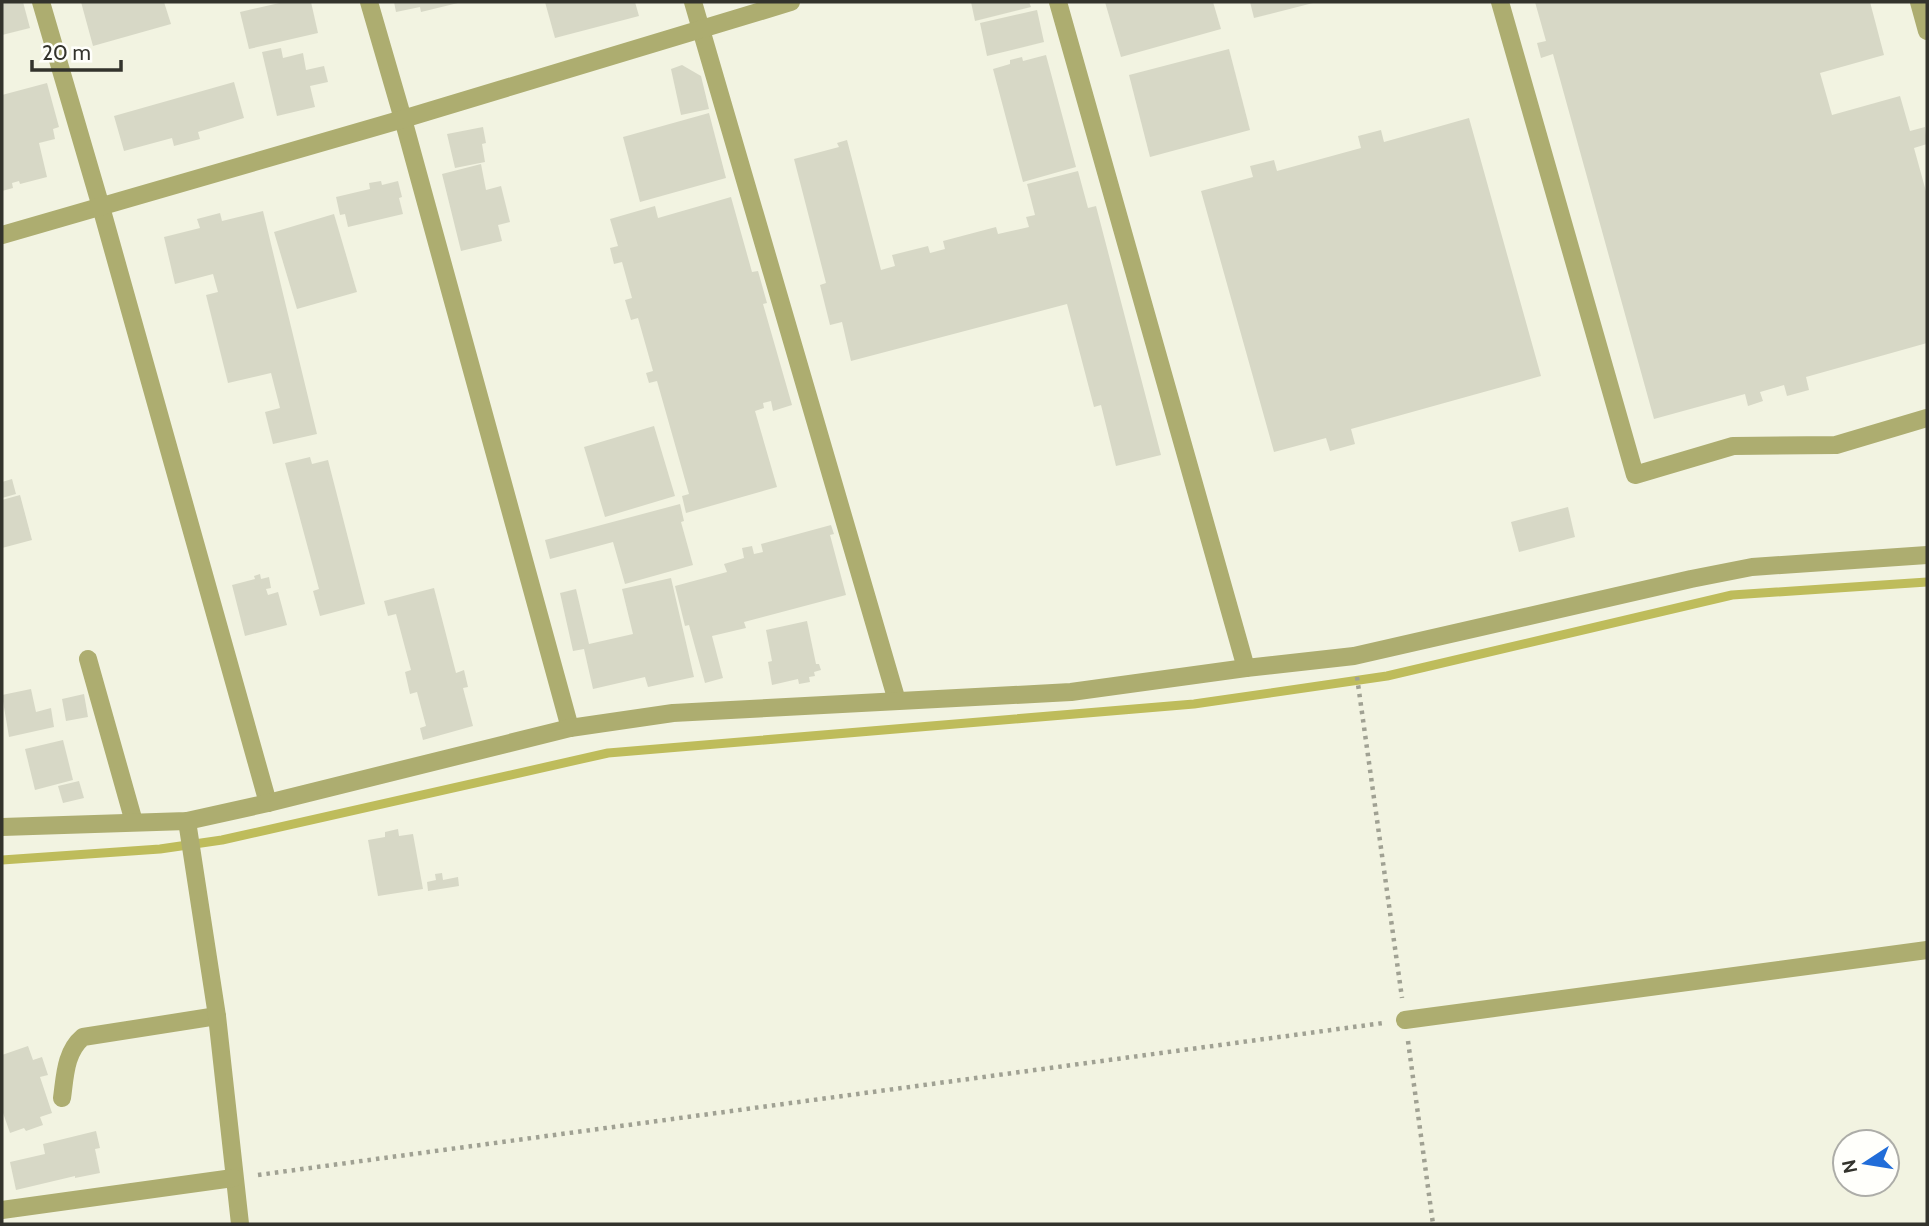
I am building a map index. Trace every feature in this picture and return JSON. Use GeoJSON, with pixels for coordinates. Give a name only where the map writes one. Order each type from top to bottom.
{"type":"FeatureCollection","features":[{"type":"Feature","properties":{"kind":"street"},"geometry":{"type":"LineString","coordinates":[[41,2],[268,803]]}},
{"type":"Feature","properties":{"kind":"street"},"geometry":{"type":"LineString","coordinates":[[369,2],[570,729]]}},
{"type":"Feature","properties":{"kind":"street"},"geometry":{"type":"LineString","coordinates":[[693,2],[897,701]]}},
{"type":"Feature","properties":{"kind":"street"},"geometry":{"type":"LineString","coordinates":[[2,235],[403,119],[791,2]]}},
{"type":"Feature","properties":{"kind":"street"},"geometry":{"type":"LineString","coordinates":[[1058,2],[1246,668]]}},
{"type":"Feature","properties":{"kind":"street"},"geometry":{"type":"LineString","coordinates":[[1500,2],[1635,475],[1733,446],[1836,445],[1927,418]]}},
{"type":"Feature","properties":{"kind":"street"},"geometry":{"type":"LineString","coordinates":[[1919,2],[1927,31]]}},
{"type":"Feature","properties":{"kind":"street"},"geometry":{"type":"LineString","coordinates":[[2,827],[187,821],[570,729],[673,713],[1072,692],[1354,656],[1752,567],[1927,555]]}},
{"type":"Feature","properties":{"kind":"street"},"geometry":{"type":"LineString","coordinates":[[88,659],[134,822]]}},
{"type":"Feature","properties":{"kind":"street"},"geometry":{"type":"LineString","coordinates":[[187,821],[217,1016],[240,1224]]}},
{"type":"Feature","properties":{"kind":"street"},"geometry":{"type":"LineString","coordinates":[[1405,1020],[1927,950]]}},
{"type":"Feature","properties":{"kind":"street"},"geometry":{"type":"LineString","coordinates":[[62,1098],[68,1059],[77,1042],[83,1037],[217,1016]]}},
{"type":"Feature","properties":{"kind":"street"},"geometry":{"type":"LineString","coordinates":[[2,1210],[233,1178]]}},
{"type":"Feature","properties":{"kind":"path"},"geometry":{"type":"LineString","coordinates":[[1354,656],[1433,1224]]}},
{"type":"Feature","properties":{"kind":"path"},"geometry":{"type":"LineString","coordinates":[[233,1178],[1405,1020]]}},
{"type":"Feature","properties":{"kind":"building"},"geometry":{"type":"Polygon","coordinates":[[[2,2],[23,2],[30,28],[2,35],[2,2]]]}},
{"type":"Feature","properties":{"kind":"building"},"geometry":{"type":"Polygon","coordinates":[[[81,2],[164,2],[171,24],[93,46],[81,2]]]}},
{"type":"Feature","properties":{"kind":"building"},"geometry":{"type":"Polygon","coordinates":[[[284,2],[311,2],[318,33],[249,49],[240,12],[284,2]]]}},
{"type":"Feature","properties":{"kind":"building"},"geometry":{"type":"Polygon","coordinates":[[[394,2],[458,3],[421,12],[420,7],[396,12],[394,2]]]}},
{"type":"Feature","properties":{"kind":"building"},"geometry":{"type":"Polygon","coordinates":[[[545,2],[635,2],[639,16],[555,38],[545,2]]]}},
{"type":"Feature","properties":{"kind":"building"},"geometry":{"type":"Polygon","coordinates":[[[971,2],[1029,2],[1031,7],[975,21],[971,2]]]}},
{"type":"Feature","properties":{"kind":"building"},"geometry":{"type":"Polygon","coordinates":[[[1105,2],[1213,2],[1221,29],[1121,57],[1105,2]]]}},
{"type":"Feature","properties":{"kind":"building"},"geometry":{"type":"Polygon","coordinates":[[[1250,2],[1313,2],[1313,3],[1254,18],[1250,2]]]}},
{"type":"Feature","properties":{"kind":"building"},"geometry":{"type":"Polygon","coordinates":[[[1535,2],[1870,2],[1884,55],[1820,73],[1832,115],[1900,96],[1910,131],[1925,127],[1927,144],[1914,148],[1927,195],[1927,343],[1806,377],[1809,390],[1787,396],[1784,385],[1760,392],[1763,401],[1748,406],[1745,394],[1654,419],[1553,54],[1541,58],[1537,43],[1546,41],[1535,2]]]}},
{"type":"Feature","properties":{"kind":"building"},"geometry":{"type":"Polygon","coordinates":[[[1037,10],[1044,42],[987,56],[980,23],[1037,10]]]}},
{"type":"Feature","properties":{"kind":"building"},"geometry":{"type":"Polygon","coordinates":[[[281,48],[283,58],[303,53],[306,70],[324,66],[328,82],[310,86],[315,107],[277,116],[262,52],[281,48]]]}},
{"type":"Feature","properties":{"kind":"building"},"geometry":{"type":"Polygon","coordinates":[[[1229,49],[1250,130],[1150,157],[1129,75],[1229,49]]]}},
{"type":"Feature","properties":{"kind":"building"},"geometry":{"type":"Polygon","coordinates":[[[1046,55],[1076,167],[1023,182],[993,69],[1010,64],[1010,60],[1022,57],[1023,61],[1046,55]]]}},
{"type":"Feature","properties":{"kind":"building"},"geometry":{"type":"Polygon","coordinates":[[[682,65],[701,76],[709,109],[681,115],[671,69],[682,65]]]}},
{"type":"Feature","properties":{"kind":"building"},"geometry":{"type":"Polygon","coordinates":[[[234,82],[244,118],[198,132],[200,139],[174,146],[172,138],[124,151],[114,116],[234,82]]]}},
{"type":"Feature","properties":{"kind":"building"},"geometry":{"type":"Polygon","coordinates":[[[47,83],[59,127],[53,129],[55,139],[39,143],[47,177],[20,184],[19,181],[12,183],[13,188],[2,191],[2,95],[47,83]]]}},
{"type":"Feature","properties":{"kind":"building"},"geometry":{"type":"Polygon","coordinates":[[[709,113],[726,178],[640,202],[623,137],[709,113]]]}},
{"type":"Feature","properties":{"kind":"building"},"geometry":{"type":"Polygon","coordinates":[[[1469,118],[1541,376],[1351,429],[1355,444],[1330,451],[1326,438],[1274,452],[1201,191],[1253,177],[1250,166],[1274,160],[1277,171],[1361,148],[1358,136],[1381,130],[1384,142],[1469,118]]]}},
{"type":"Feature","properties":{"kind":"building"},"geometry":{"type":"Polygon","coordinates":[[[483,127],[485,162],[455,168],[447,134],[483,127]]]}},
{"type":"Feature","properties":{"kind":"building"},"geometry":{"type":"Polygon","coordinates":[[[847,140],[881,270],[895,266],[892,255],[928,246],[930,253],[945,249],[943,241],[996,227],[998,234],[1029,227],[1026,217],[1035,215],[1027,184],[1078,171],[1088,208],[1096,206],[1161,455],[1116,466],[1101,405],[1094,407],[1067,304],[851,361],[842,322],[830,325],[820,285],[826,283],[794,159],[839,147],[837,143],[847,140]]]}},
{"type":"Feature","properties":{"kind":"building"},"geometry":{"type":"Polygon","coordinates":[[[481,164],[486,190],[501,186],[510,222],[498,225],[502,241],[461,251],[442,174],[481,164]]]}},
{"type":"Feature","properties":{"kind":"building"},"geometry":{"type":"Polygon","coordinates":[[[381,181],[382,185],[398,181],[403,214],[348,227],[345,214],[340,215],[336,197],[370,189],[369,183],[381,181]]]}},
{"type":"Feature","properties":{"kind":"building"},"geometry":{"type":"Polygon","coordinates":[[[731,197],[752,272],[758,271],[767,303],[763,304],[792,405],[773,411],[771,401],[763,403],[764,408],[755,411],[777,487],[686,513],[682,496],[689,494],[657,381],[649,383],[646,373],[653,371],[638,318],[631,320],[625,300],[632,298],[622,262],[614,264],[610,248],[618,246],[610,219],[655,206],[658,218],[731,197]]]}},
{"type":"Feature","properties":{"kind":"building"},"geometry":{"type":"Polygon","coordinates":[[[263,211],[317,434],[273,444],[265,412],[280,408],[271,373],[228,383],[206,295],[218,292],[213,274],[175,284],[164,237],[200,228],[197,219],[220,213],[222,221],[263,211]]]}},
{"type":"Feature","properties":{"kind":"building"},"geometry":{"type":"Polygon","coordinates":[[[334,214],[357,292],[297,309],[274,232],[334,214]]]}},
{"type":"Feature","properties":{"kind":"building"},"geometry":{"type":"Polygon","coordinates":[[[654,426],[675,496],[605,517],[584,447],[654,426]]]}},
{"type":"Feature","properties":{"kind":"building"},"geometry":{"type":"Polygon","coordinates":[[[310,457],[312,464],[328,460],[365,604],[320,616],[313,591],[319,589],[285,463],[310,457]]]}},
{"type":"Feature","properties":{"kind":"building"},"geometry":{"type":"Polygon","coordinates":[[[12,479],[16,494],[2,498],[2,482],[12,479]]]}},
{"type":"Feature","properties":{"kind":"building"},"geometry":{"type":"Polygon","coordinates":[[[20,495],[32,540],[2,548],[2,500],[20,495]]]}},
{"type":"Feature","properties":{"kind":"building"},"geometry":{"type":"Polygon","coordinates":[[[680,504],[684,521],[681,522],[693,565],[625,584],[613,542],[550,559],[545,540],[680,504]]]}},
{"type":"Feature","properties":{"kind":"building"},"geometry":{"type":"Polygon","coordinates":[[[1568,507],[1575,537],[1519,552],[1511,522],[1568,507]]]}},
{"type":"Feature","properties":{"kind":"building"},"geometry":{"type":"Polygon","coordinates":[[[831,525],[834,534],[830,535],[846,595],[744,622],[746,628],[712,636],[723,678],[705,683],[689,625],[685,626],[675,586],[727,572],[724,564],[744,558],[742,548],[752,546],[754,554],[763,552],[761,544],[831,525]]]}},
{"type":"Feature","properties":{"kind":"building"},"geometry":{"type":"Polygon","coordinates":[[[260,574],[261,579],[269,577],[271,588],[266,589],[268,595],[278,592],[287,625],[245,636],[232,585],[255,579],[254,576],[260,574]]]}},
{"type":"Feature","properties":{"kind":"building"},"geometry":{"type":"Polygon","coordinates":[[[671,578],[694,677],[648,687],[645,677],[593,689],[584,649],[573,651],[560,593],[576,589],[589,644],[633,634],[622,589],[671,578]]]}},
{"type":"Feature","properties":{"kind":"building"},"geometry":{"type":"Polygon","coordinates":[[[434,588],[456,673],[464,670],[468,687],[463,688],[473,726],[423,740],[420,728],[426,726],[417,692],[410,694],[405,672],[411,670],[396,614],[388,616],[384,601],[434,588]]]}},
{"type":"Feature","properties":{"kind":"building"},"geometry":{"type":"Polygon","coordinates":[[[807,621],[816,664],[819,664],[821,670],[814,672],[815,676],[809,677],[810,682],[799,684],[798,679],[772,685],[768,662],[772,661],[766,630],[807,621]]]}},
{"type":"Feature","properties":{"kind":"building"},"geometry":{"type":"Polygon","coordinates":[[[31,689],[36,712],[51,708],[54,727],[9,737],[2,695],[31,689]]]}},
{"type":"Feature","properties":{"kind":"building"},"geometry":{"type":"Polygon","coordinates":[[[84,694],[88,717],[66,721],[62,699],[84,694]]]}},
{"type":"Feature","properties":{"kind":"building"},"geometry":{"type":"Polygon","coordinates":[[[63,740],[73,780],[35,790],[25,749],[63,740]]]}},
{"type":"Feature","properties":{"kind":"building"},"geometry":{"type":"Polygon","coordinates":[[[79,781],[84,798],[63,803],[58,786],[79,781]]]}},
{"type":"Feature","properties":{"kind":"building"},"geometry":{"type":"Polygon","coordinates":[[[398,829],[399,836],[413,834],[423,889],[378,896],[368,840],[385,837],[385,832],[398,829]]]}},
{"type":"Feature","properties":{"kind":"building"},"geometry":{"type":"Polygon","coordinates":[[[442,873],[443,880],[458,877],[459,886],[428,891],[427,882],[436,880],[435,874],[442,873]]]}},
{"type":"Feature","properties":{"kind":"building"},"geometry":{"type":"Polygon","coordinates":[[[28,1046],[33,1060],[42,1057],[48,1075],[40,1077],[52,1113],[40,1117],[43,1125],[10,1133],[2,1110],[2,1055],[28,1046]]]}},
{"type":"Feature","properties":{"kind":"building"},"geometry":{"type":"Polygon","coordinates":[[[96,1131],[100,1148],[95,1149],[100,1173],[16,1190],[10,1162],[45,1154],[43,1144],[96,1131]]]}},
{"type":"Feature","properties":{"kind":"waterway"},"geometry":{"type":"LineString","coordinates":[[2,860],[160,849],[222,840],[608,753],[1194,704],[1387,676],[1732,595],[1927,582]]}}]}
